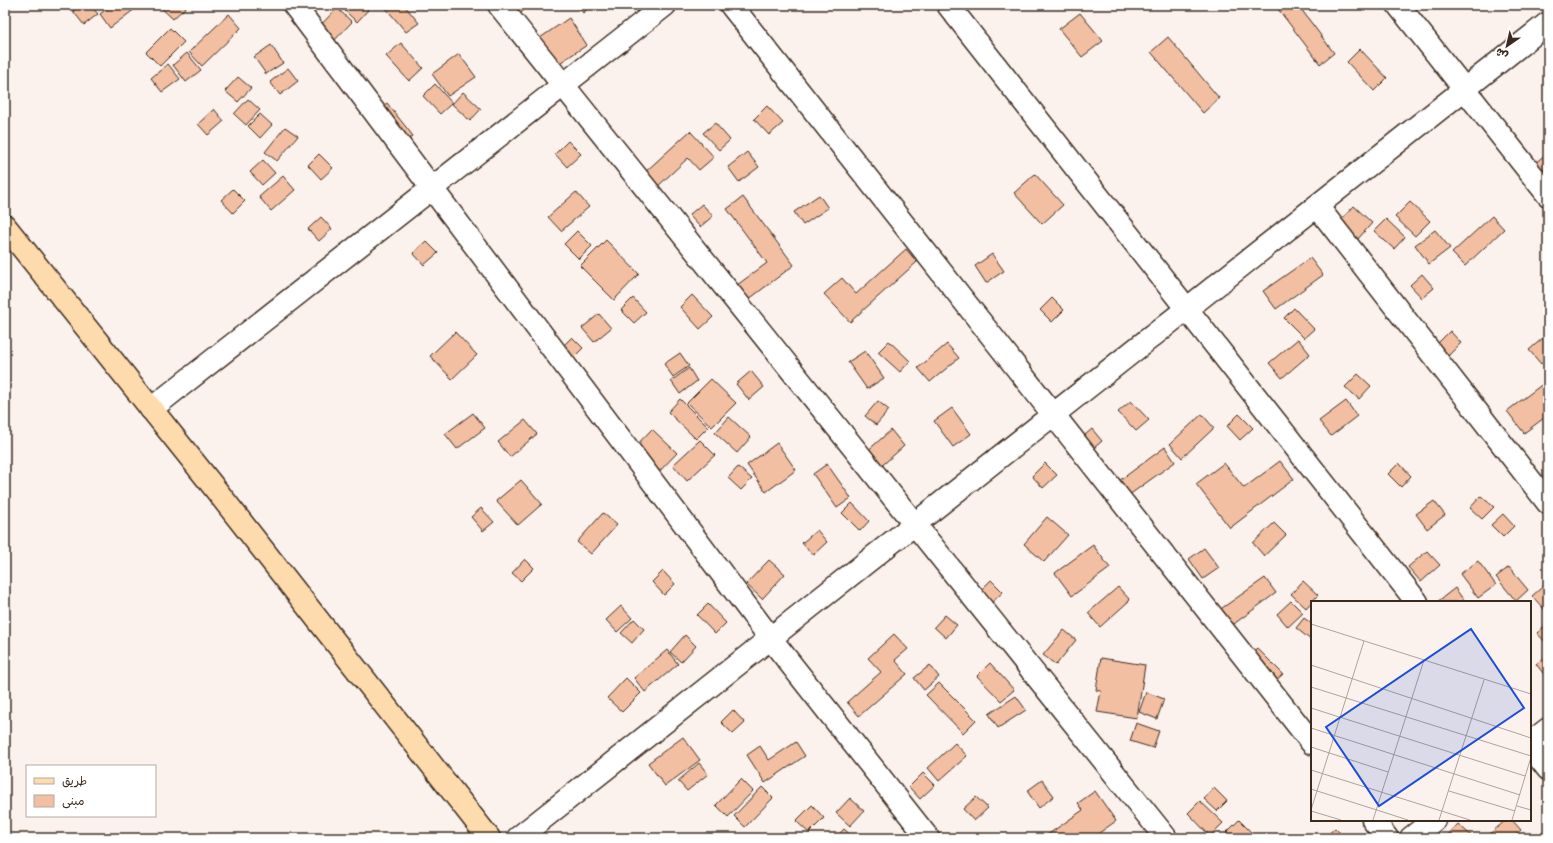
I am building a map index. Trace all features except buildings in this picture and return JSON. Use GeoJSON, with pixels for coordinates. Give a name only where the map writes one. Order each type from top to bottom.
{"type":"FeatureCollection","features":[{"type":"Feature","properties":{"kind":"main road"},"geometry":{"type":"LineString","coordinates":[[5,226],[489,838]]}},
{"type":"Feature","properties":{"kind":"street"},"geometry":{"type":"LineString","coordinates":[[294,5],[771,639],[928,838]]}},
{"type":"Feature","properties":{"kind":"street"},"geometry":{"type":"LineString","coordinates":[[499,5],[1166,838]]}},
{"type":"Feature","properties":{"kind":"street"},"geometry":{"type":"LineString","coordinates":[[151,409],[665,5]]}},
{"type":"Feature","properties":{"kind":"street"},"geometry":{"type":"LineString","coordinates":[[731,5],[1311,742]]}},
{"type":"Feature","properties":{"kind":"street"},"geometry":{"type":"LineString","coordinates":[[948,5],[1416,601]]}},
{"type":"Feature","properties":{"kind":"street"},"geometry":{"type":"LineString","coordinates":[[1398,5],[1548,195]]}},
{"type":"Feature","properties":{"kind":"street"},"geometry":{"type":"LineString","coordinates":[[518,838],[1548,23]]}},
{"type":"Feature","properties":{"kind":"street"},"geometry":{"type":"LineString","coordinates":[[1317,206],[1548,503]]}},
{"type":"Feature","properties":{"kind":"street"},"geometry":{"type":"LineString","coordinates":[[1531,743],[1548,729]]}},
{"type":"Feature","properties":{"kind":"street"},"geometry":{"type":"LineString","coordinates":[[1531,745],[1548,769]]}},
{"type":"Feature","properties":{"kind":"street"},"geometry":{"type":"LineString","coordinates":[[1374,821],[1387,838]]}},
{"type":"Feature","properties":{"kind":"street"},"geometry":{"type":"LineString","coordinates":[[1411,838],[1433,821]]}}]}
